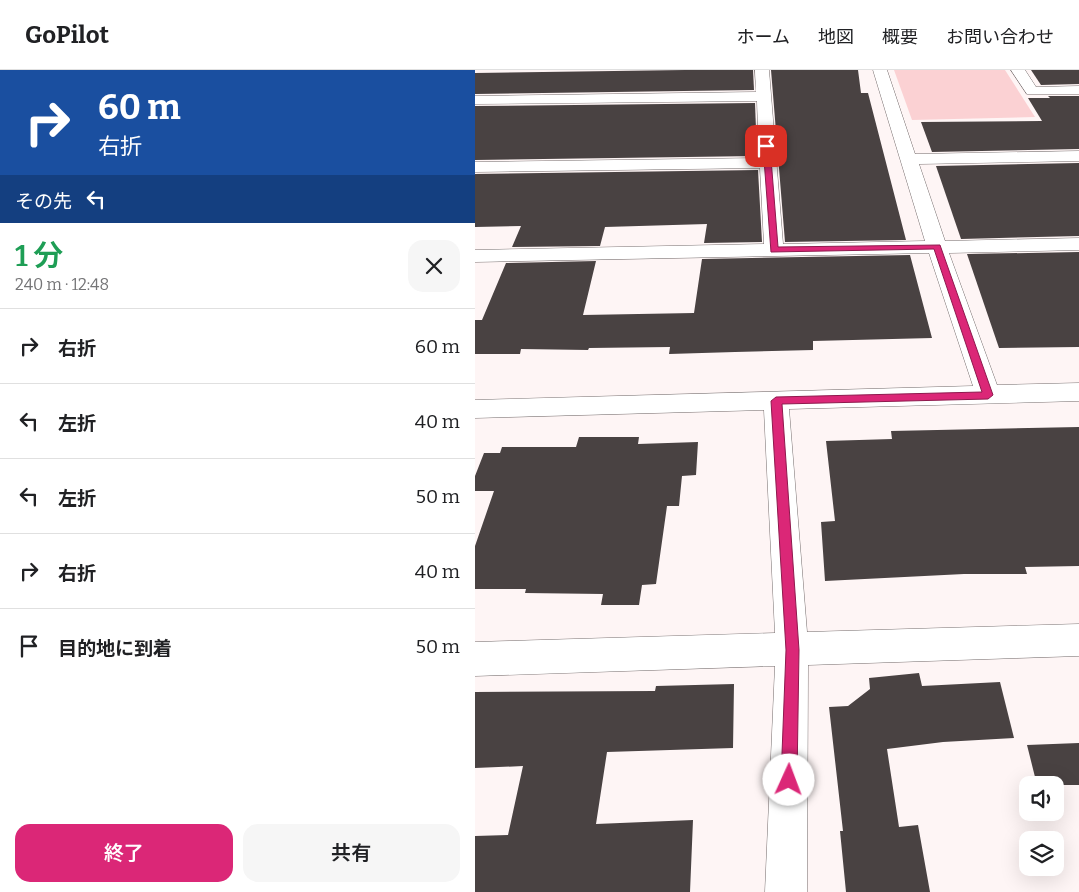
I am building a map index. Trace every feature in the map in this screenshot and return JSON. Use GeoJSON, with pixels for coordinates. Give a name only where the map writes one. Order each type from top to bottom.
{"type":"FeatureCollection","features":[{"type":"Feature","properties":{"kind":"street"},"geometry":{"type":"LineString","coordinates":[[762,70],[774,250]]}},
{"type":"Feature","properties":{"kind":"street"},"geometry":{"type":"LineString","coordinates":[[880,70],[937,247],[988,395]]}},
{"type":"Feature","properties":{"kind":"street"},"geometry":{"type":"LineString","coordinates":[[1018,70],[1033,91],[1079,90]]}},
{"type":"Feature","properties":{"kind":"street"},"geometry":{"type":"LineString","coordinates":[[475,100],[763,96]]}},
{"type":"Feature","properties":{"kind":"street"},"geometry":{"type":"LineString","coordinates":[[910,159],[1079,156]]}},
{"type":"Feature","properties":{"kind":"street"},"geometry":{"type":"LineString","coordinates":[[475,167],[767,162]]}},
{"type":"Feature","properties":{"kind":"street"},"geometry":{"type":"LineString","coordinates":[[475,256],[1079,244]]}},
{"type":"Feature","properties":{"kind":"street"},"geometry":{"type":"LineString","coordinates":[[475,409],[1079,392]]}},
{"type":"Feature","properties":{"kind":"street"},"geometry":{"type":"LineString","coordinates":[[776,401],[792,650],[786,892]]}},
{"type":"Feature","properties":{"kind":"street"},"geometry":{"type":"LineString","coordinates":[[475,659],[1079,640]]}},
{"type":"Feature","properties":{"kind":"shaded area"},"geometry":{"type":"Polygon","coordinates":[[[894,70],[1005,70],[1035,117],[912,120],[894,70]]]}},
{"type":"Feature","properties":{"kind":"building"},"geometry":{"type":"Polygon","coordinates":[[[753,70],[754,90],[475,94],[475,73],[753,70]]]}},
{"type":"Feature","properties":{"kind":"building"},"geometry":{"type":"Polygon","coordinates":[[[771,70],[858,70],[861,93],[868,93],[906,240],[785,242],[771,70]]]}},
{"type":"Feature","properties":{"kind":"building"},"geometry":{"type":"Polygon","coordinates":[[[1031,70],[1079,70],[1079,84],[1041,85],[1031,70]]]}},
{"type":"Feature","properties":{"kind":"building"},"geometry":{"type":"Polygon","coordinates":[[[1048,96],[1079,96],[1079,149],[932,152],[921,122],[1042,121],[1028,98],[1050,98],[1048,96]]]}},
{"type":"Feature","properties":{"kind":"building"},"geometry":{"type":"Polygon","coordinates":[[[755,103],[757,156],[475,160],[475,106],[755,103]]]}},
{"type":"Feature","properties":{"kind":"building"},"geometry":{"type":"Polygon","coordinates":[[[1079,163],[1079,236],[961,239],[936,166],[1079,163]]]}},
{"type":"Feature","properties":{"kind":"building"},"geometry":{"type":"Polygon","coordinates":[[[758,170],[762,242],[704,243],[707,224],[605,227],[600,246],[512,247],[521,226],[475,227],[475,174],[758,170]]]}},
{"type":"Feature","properties":{"kind":"building"},"geometry":{"type":"Polygon","coordinates":[[[1079,252],[1079,347],[999,348],[967,254],[1079,252]]]}},
{"type":"Feature","properties":{"kind":"building"},"geometry":{"type":"Polygon","coordinates":[[[910,255],[932,338],[813,341],[813,350],[669,354],[670,347],[589,348],[588,350],[521,349],[520,354],[475,354],[475,320],[482,320],[506,263],[596,261],[583,315],[694,313],[702,259],[910,255]]]}},
{"type":"Feature","properties":{"kind":"building"},"geometry":{"type":"Polygon","coordinates":[[[1079,427],[1079,566],[1025,567],[1027,574],[964,574],[825,581],[821,522],[835,521],[826,441],[892,439],[891,431],[1079,427]]]}},
{"type":"Feature","properties":{"kind":"building"},"geometry":{"type":"Polygon","coordinates":[[[579,437],[639,437],[638,444],[698,442],[696,475],[682,476],[679,506],[667,506],[656,584],[642,585],[639,605],[601,605],[603,594],[525,593],[526,589],[475,589],[475,546],[494,491],[475,491],[475,476],[484,453],[500,453],[502,447],[576,447],[579,437]]]}},
{"type":"Feature","properties":{"kind":"building"},"geometry":{"type":"Polygon","coordinates":[[[919,673],[922,686],[1000,682],[1014,738],[943,742],[887,749],[899,827],[918,825],[930,892],[846,892],[840,831],[843,831],[829,707],[848,706],[870,689],[869,678],[919,673]]]}},
{"type":"Feature","properties":{"kind":"building"},"geometry":{"type":"Polygon","coordinates":[[[734,684],[733,748],[607,752],[596,824],[693,820],[690,892],[475,892],[475,836],[508,835],[523,766],[475,768],[475,692],[655,691],[656,686],[734,684]]]}},
{"type":"Feature","properties":{"kind":"building"},"geometry":{"type":"Polygon","coordinates":[[[1079,743],[1079,785],[1064,785],[1064,776],[1035,776],[1027,745],[1079,743]]]}},
{"type":"Feature","properties":{"kind":"route"},"geometry":{"type":"LineString","coordinates":[[766,146],[774,250],[937,247],[988,395],[776,401],[792,650],[789,780]]}}]}
